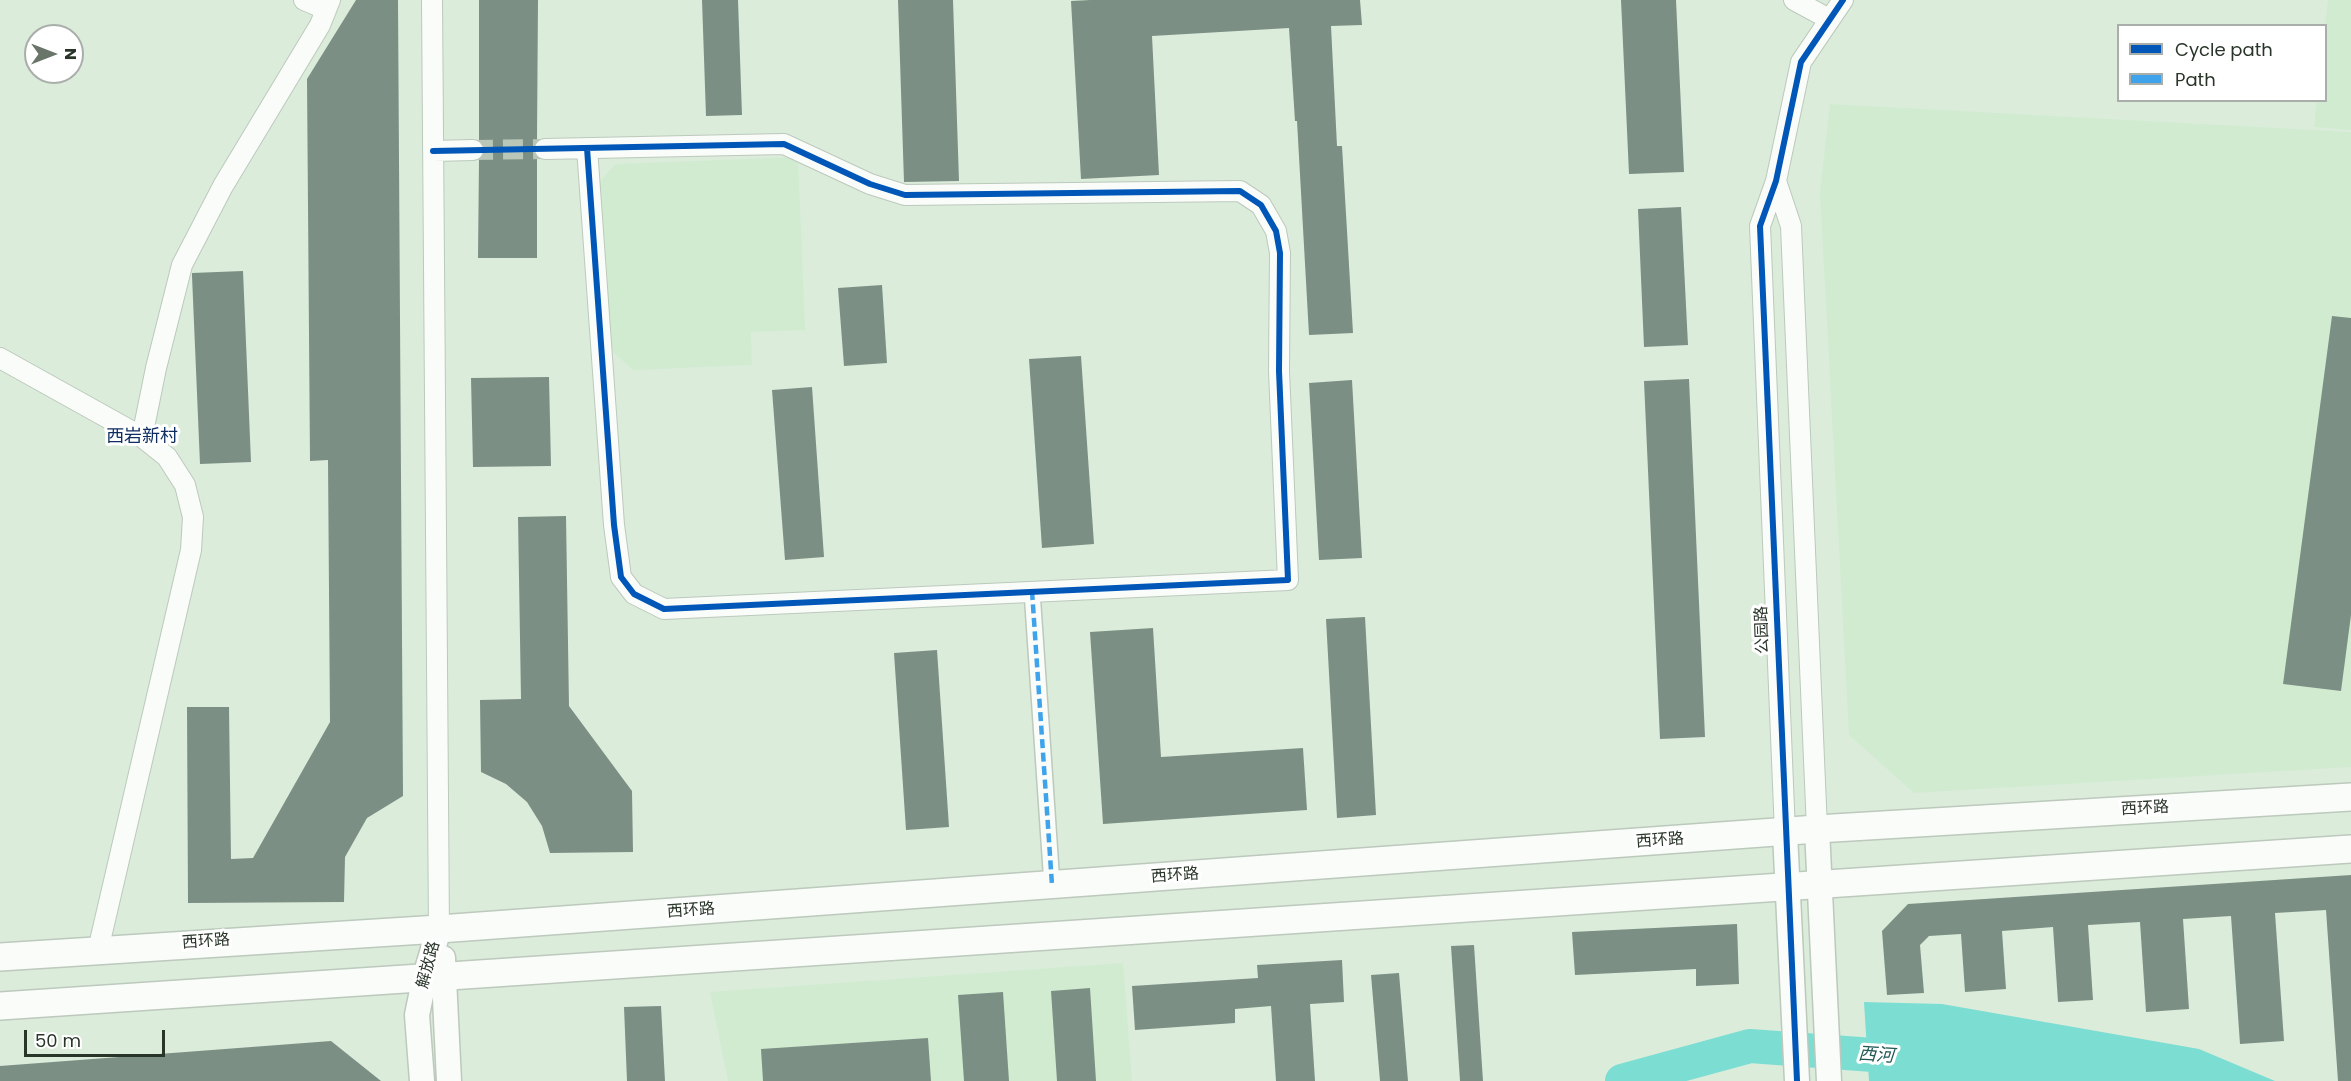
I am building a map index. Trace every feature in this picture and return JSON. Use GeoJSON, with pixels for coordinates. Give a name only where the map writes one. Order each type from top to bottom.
{"type":"FeatureCollection","features":[{"type":"Feature","properties":{"kind":"main road","name":"西环路"},"geometry":{"type":"LineString","coordinates":[[1,952],[98,950],[439,929],[1817,829],[2351,797]]}},
{"type":"Feature","properties":{"kind":"main road"},"geometry":{"type":"LineString","coordinates":[[0,1006],[2351,849]]}},
{"type":"Feature","properties":{"kind":"street"},"geometry":{"type":"LineString","coordinates":[[142,437],[156,368],[182,264],[223,186],[320,25],[328,4],[304,0]]}},
{"type":"Feature","properties":{"kind":"street"},"geometry":{"type":"LineString","coordinates":[[432,0],[439,929]]}},
{"type":"Feature","properties":{"kind":"street"},"geometry":{"type":"LineString","coordinates":[[1794,0],[1829,19]]}},
{"type":"Feature","properties":{"kind":"street","name":"公园路"},"geometry":{"type":"LineString","coordinates":[[1797,1081],[1760,226],[1776,181],[1801,62],[1843,0]]}},
{"type":"Feature","properties":{"kind":"street"},"geometry":{"type":"LineString","coordinates":[[545,149],[587,148],[784,144],[870,184],[905,195],[1240,191],[1261,205],[1276,231],[1280,253],[1279,371],[1288,580],[664,609],[634,594],[621,577],[614,525],[587,148]]}},
{"type":"Feature","properties":{"kind":"street"},"geometry":{"type":"LineString","coordinates":[[433,151],[473,150]]}},
{"type":"Feature","properties":{"kind":"street"},"geometry":{"type":"LineString","coordinates":[[1776,181],[1791,226],[1829,1081]]}},
{"type":"Feature","properties":{"kind":"street"},"geometry":{"type":"LineString","coordinates":[[0,358],[142,437],[167,458],[185,485],[193,517],[191,550],[98,950]]}},
{"type":"Feature","properties":{"kind":"street"},"geometry":{"type":"LineString","coordinates":[[1032,591],[1052,885]]}},
{"type":"Feature","properties":{"kind":"street","name":"解放路"},"geometry":{"type":"LineString","coordinates":[[439,929],[435,976],[449,1081]]}},
{"type":"Feature","properties":{"kind":"street","name":"解放路"},"geometry":{"type":"LineString","coordinates":[[422,1081],[417,1016],[435,976]]}},
{"type":"Feature","properties":{"kind":"shaded area"},"geometry":{"type":"Polygon","coordinates":[[[2328,0],[2351,0],[2351,130],[2314,127],[2317,102],[2327,102],[2327,24],[2325,24],[2328,0]]]}},
{"type":"Feature","properties":{"kind":"shaded area"},"geometry":{"type":"Polygon","coordinates":[[[1830,104],[2351,132],[2351,767],[1914,793],[1849,735],[1820,193],[1830,104]]]}},
{"type":"Feature","properties":{"kind":"shaded area"},"geometry":{"type":"Polygon","coordinates":[[[798,157],[805,330],[751,332],[752,365],[633,370],[611,350],[599,183],[615,164],[798,157]]]}},
{"type":"Feature","properties":{"kind":"shaded area"},"geometry":{"type":"Polygon","coordinates":[[[1123,963],[1132,1081],[728,1081],[710,992],[1123,963]]]}},
{"type":"Feature","properties":{"kind":"water"},"geometry":{"type":"Polygon","coordinates":[[[1864,1002],[1942,1004],[2199,1049],[2275,1081],[1869,1081],[1864,1002]]]}},
{"type":"Feature","properties":{"kind":"building"},"geometry":{"type":"Polygon","coordinates":[[[356,0],[398,0],[403,796],[367,818],[345,857],[344,902],[188,903],[187,707],[229,707],[231,859],[253,858],[330,722],[328,460],[310,461],[307,79],[356,0]]]}},
{"type":"Feature","properties":{"kind":"building"},"geometry":{"type":"Polygon","coordinates":[[[479,0],[538,0],[537,140],[533,149],[537,158],[537,258],[478,258],[479,160],[485,150],[479,140],[479,0]]]}},
{"type":"Feature","properties":{"kind":"building"},"geometry":{"type":"Polygon","coordinates":[[[702,0],[738,0],[742,115],[706,116],[702,0]]]}},
{"type":"Feature","properties":{"kind":"building"},"geometry":{"type":"Polygon","coordinates":[[[898,0],[953,0],[959,181],[904,182],[898,0]]]}},
{"type":"Feature","properties":{"kind":"building"},"geometry":{"type":"Polygon","coordinates":[[[1360,0],[1362,25],[1331,26],[1337,146],[1342,146],[1353,333],[1309,335],[1297,121],[1295,121],[1289,28],[1152,36],[1159,175],[1081,179],[1071,1],[1360,0]]]}},
{"type":"Feature","properties":{"kind":"building"},"geometry":{"type":"Polygon","coordinates":[[[1621,0],[1676,0],[1684,172],[1629,174],[1621,0]]]}},
{"type":"Feature","properties":{"kind":"building"},"geometry":{"type":"Polygon","coordinates":[[[1681,207],[1688,345],[1644,347],[1638,209],[1681,207]]]}},
{"type":"Feature","properties":{"kind":"building"},"geometry":{"type":"Polygon","coordinates":[[[243,271],[251,462],[200,464],[192,273],[243,271]]]}},
{"type":"Feature","properties":{"kind":"building"},"geometry":{"type":"Polygon","coordinates":[[[882,285],[887,363],[844,366],[838,288],[882,285]]]}},
{"type":"Feature","properties":{"kind":"building"},"geometry":{"type":"Polygon","coordinates":[[[2332,316],[2351,318],[2351,615],[2341,691],[2283,684],[2332,316]]]}},
{"type":"Feature","properties":{"kind":"building"},"geometry":{"type":"Polygon","coordinates":[[[1081,356],[1094,544],[1042,548],[1029,359],[1081,356]]]}},
{"type":"Feature","properties":{"kind":"building"},"geometry":{"type":"Polygon","coordinates":[[[549,377],[551,466],[473,467],[471,378],[549,377]]]}},
{"type":"Feature","properties":{"kind":"building"},"geometry":{"type":"Polygon","coordinates":[[[1689,379],[1705,737],[1660,739],[1644,381],[1689,379]]]}},
{"type":"Feature","properties":{"kind":"building"},"geometry":{"type":"Polygon","coordinates":[[[1352,380],[1362,558],[1319,560],[1309,383],[1352,380]]]}},
{"type":"Feature","properties":{"kind":"building"},"geometry":{"type":"Polygon","coordinates":[[[812,387],[824,557],[785,560],[772,390],[812,387]]]}},
{"type":"Feature","properties":{"kind":"building"},"geometry":{"type":"Polygon","coordinates":[[[566,516],[569,706],[632,791],[633,852],[550,853],[542,826],[527,802],[506,784],[481,772],[480,700],[521,699],[518,517],[566,516]]]}},
{"type":"Feature","properties":{"kind":"building"},"geometry":{"type":"Polygon","coordinates":[[[1365,617],[1376,815],[1337,818],[1326,619],[1365,617]]]}},
{"type":"Feature","properties":{"kind":"building"},"geometry":{"type":"Polygon","coordinates":[[[1153,628],[1161,757],[1303,748],[1307,810],[1103,824],[1090,632],[1153,628]]]}},
{"type":"Feature","properties":{"kind":"building"},"geometry":{"type":"Polygon","coordinates":[[[937,650],[949,827],[906,830],[894,653],[937,650]]]}},
{"type":"Feature","properties":{"kind":"building"},"geometry":{"type":"Polygon","coordinates":[[[2351,875],[2351,1081],[2338,1081],[2326,910],[2275,913],[2284,1041],[2240,1044],[2231,916],[2183,919],[2189,1009],[2146,1012],[2140,922],[2088,925],[2093,1000],[2058,1002],[2053,927],[2002,931],[2006,989],[1965,992],[1961,934],[1929,936],[1920,945],[1924,993],[1887,995],[1882,931],[1908,904],[2351,875]]]}},
{"type":"Feature","properties":{"kind":"building"},"geometry":{"type":"Polygon","coordinates":[[[1737,924],[1739,984],[1696,986],[1696,969],[1575,975],[1572,932],[1737,924]]]}},
{"type":"Feature","properties":{"kind":"building"},"geometry":{"type":"Polygon","coordinates":[[[1474,945],[1483,1081],[1460,1081],[1451,946],[1474,945]]]}},
{"type":"Feature","properties":{"kind":"building"},"geometry":{"type":"Polygon","coordinates":[[[1342,960],[1344,1002],[1310,1004],[1315,1081],[1276,1081],[1271,1006],[1235,1009],[1235,1023],[1135,1030],[1132,986],[1258,978],[1257,965],[1342,960]]]}},
{"type":"Feature","properties":{"kind":"building"},"geometry":{"type":"Polygon","coordinates":[[[1399,973],[1408,1081],[1380,1081],[1371,975],[1399,973]]]}},
{"type":"Feature","properties":{"kind":"building"},"geometry":{"type":"Polygon","coordinates":[[[1090,988],[1096,1081],[1057,1081],[1051,991],[1090,988]]]}},
{"type":"Feature","properties":{"kind":"building"},"geometry":{"type":"Polygon","coordinates":[[[1003,992],[1009,1081],[964,1081],[958,995],[1003,992]]]}},
{"type":"Feature","properties":{"kind":"building"},"geometry":{"type":"Polygon","coordinates":[[[661,1006],[665,1081],[627,1081],[624,1007],[661,1006]]]}},
{"type":"Feature","properties":{"kind":"building"},"geometry":{"type":"Polygon","coordinates":[[[928,1038],[931,1081],[763,1081],[761,1049],[928,1038]]]}},
{"type":"Feature","properties":{"kind":"building"},"geometry":{"type":"Polygon","coordinates":[[[331,1041],[381,1081],[0,1081],[0,1066],[331,1041]]]}},
{"type":"Feature","properties":{"kind":"waterway","name":"西河"},"geometry":{"type":"LineString","coordinates":[[1622,1081],[1750,1046],[1914,1058]]}},
{"type":"Feature","properties":{"kind":"tunnel"},"geometry":{"type":"LineString","coordinates":[[473,150],[545,149]]}},
{"type":"Feature","properties":{"kind":"marked path"},"geometry":{"type":"LineString","coordinates":[[1032,591],[1052,885]]}},
{"type":"Feature","properties":{"kind":"cycle path"},"geometry":{"type":"LineString","coordinates":[[1797,1081],[1760,226],[1776,181],[1801,62],[1843,0]]}},
{"type":"Feature","properties":{"kind":"cycle path"},"geometry":{"type":"LineString","coordinates":[[433,151],[784,144],[870,184],[905,195],[1240,191],[1261,205],[1276,231],[1280,253],[1279,371],[1288,580],[664,609],[634,594],[621,577],[614,525],[587,148]]}},
{"type":"Feature","properties":{"kind":"district","name":"西岩新村"},"geometry":{"type":"Point","coordinates":[142,437]}}]}
